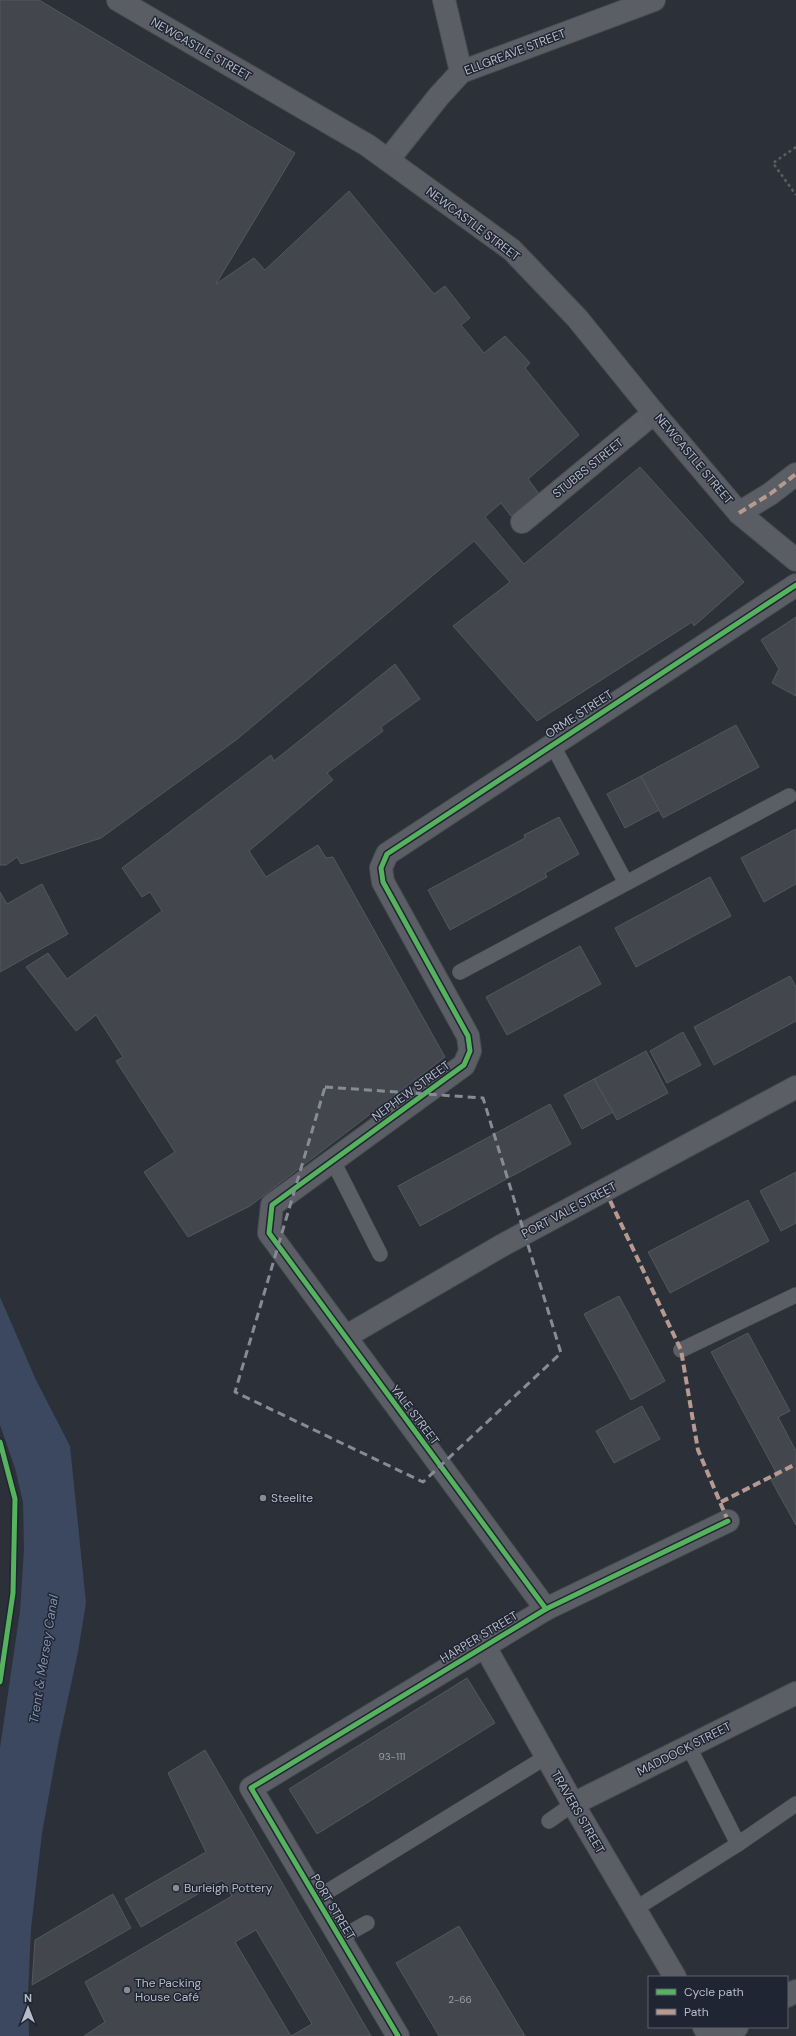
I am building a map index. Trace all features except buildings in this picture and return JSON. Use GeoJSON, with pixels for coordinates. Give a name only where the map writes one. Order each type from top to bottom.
{"type":"FeatureCollection","features":[{"type":"Feature","properties":{"kind":"main road","name":"NEWCASTLE STREET"},"geometry":{"type":"LineString","coordinates":[[118,0],[367,145],[512,250],[577,318],[654,413],[739,513],[796,560]]}},
{"type":"Feature","properties":{"kind":"street"},"geometry":{"type":"LineString","coordinates":[[444,0],[461,72]]}},
{"type":"Feature","properties":{"kind":"street","name":"ELLGREAVE STREET"},"geometry":{"type":"LineString","coordinates":[[388,160],[439,96],[461,72],[654,0]]}},
{"type":"Feature","properties":{"kind":"street","name":"STUBBS STREET"},"geometry":{"type":"LineString","coordinates":[[522,522],[654,413]]}},
{"type":"Feature","properties":{"kind":"street"},"geometry":{"type":"LineString","coordinates":[[739,513],[770,494],[796,474]]}},
{"type":"Feature","properties":{"kind":"street","name":"ORME STREET"},"geometry":{"type":"LineString","coordinates":[[381,868],[387,854],[552,744],[796,585]]}},
{"type":"Feature","properties":{"kind":"street","name":"NEPHEW STREET"},"geometry":{"type":"LineString","coordinates":[[269,1233],[272,1205],[464,1065],[470,1050],[468,1036],[383,882],[381,868]]}},
{"type":"Feature","properties":{"kind":"street","name":"PORT VALE STREET"},"geometry":{"type":"LineString","coordinates":[[345,1337],[501,1246],[796,1087]]}},
{"type":"Feature","properties":{"kind":"street","name":"YALE STREET"},"geometry":{"type":"LineString","coordinates":[[269,1233],[546,1609]]}},
{"type":"Feature","properties":{"kind":"street","name":"HARPER STREET"},"geometry":{"type":"LineString","coordinates":[[251,1788],[484,1645],[546,1609],[728,1521]]}},
{"type":"Feature","properties":{"kind":"street","name":"TRAVERS STREET"},"geometry":{"type":"LineString","coordinates":[[484,1645],[573,1804],[674,1976]]}},
{"type":"Feature","properties":{"kind":"street","name":"MADDOCK STREET"},"geometry":{"type":"LineString","coordinates":[[573,1804],[796,1693]]}},
{"type":"Feature","properties":{"kind":"street","name":"PORT STREET"},"geometry":{"type":"LineString","coordinates":[[251,1788],[398,2036]]}},
{"type":"Feature","properties":{"kind":"street"},"geometry":{"type":"LineString","coordinates":[[723,2036],[735,2028]]}},
{"type":"Feature","properties":{"kind":"lane"},"geometry":{"type":"LineString","coordinates":[[552,744],[626,883]]}},
{"type":"Feature","properties":{"kind":"lane"},"geometry":{"type":"LineString","coordinates":[[460,972],[789,796]]}},
{"type":"Feature","properties":{"kind":"lane"},"geometry":{"type":"LineString","coordinates":[[333,1161],[380,1254]]}},
{"type":"Feature","properties":{"kind":"lane"},"geometry":{"type":"LineString","coordinates":[[681,1350],[796,1295]]}},
{"type":"Feature","properties":{"kind":"lane"},"geometry":{"type":"LineString","coordinates":[[689,1747],[738,1844]]}},
{"type":"Feature","properties":{"kind":"lane"},"geometry":{"type":"LineString","coordinates":[[316,1898],[546,1757]]}},
{"type":"Feature","properties":{"kind":"lane"},"geometry":{"type":"LineString","coordinates":[[549,1821],[573,1804]]}},
{"type":"Feature","properties":{"kind":"lane"},"geometry":{"type":"LineString","coordinates":[[635,1909],[738,1844],[796,1804]]}},
{"type":"Feature","properties":{"kind":"lane"},"geometry":{"type":"LineString","coordinates":[[340,1938],[367,1923]]}},
{"type":"Feature","properties":{"kind":"path"},"geometry":{"type":"LineString","coordinates":[[796,147],[773,163],[796,195]]}},
{"type":"Feature","properties":{"kind":"highlighted area"},"geometry":{"type":"Polygon","coordinates":[[[325,1087],[483,1098],[561,1353],[423,1482],[235,1392],[325,1087]]]}},
{"type":"Feature","properties":{"kind":"water","name":"Trent & Mersey Canal"},"geometry":{"type":"Polygon","coordinates":[[[0,1297],[36,1380],[70,1446],[86,1603],[78,1652],[59,1740],[42,1833],[31,1929],[28,1995],[29,2036],[0,2036],[0,1748],[20,1611],[24,1549],[23,1502],[15,1468],[0,1425],[0,1297]]]}},
{"type":"Feature","properties":{"kind":"marked path"},"geometry":{"type":"LineString","coordinates":[[739,513],[770,494],[796,474]]}},
{"type":"Feature","properties":{"kind":"marked path"},"geometry":{"type":"LineString","coordinates":[[605,1190],[681,1350],[698,1450],[728,1521]]}},
{"type":"Feature","properties":{"kind":"marked path"},"geometry":{"type":"LineString","coordinates":[[721,1502],[796,1464]]}},
{"type":"Feature","properties":{"kind":"cycle path"},"geometry":{"type":"LineString","coordinates":[[546,1609],[269,1233],[272,1205],[464,1065],[470,1051],[468,1036],[383,882],[381,868],[387,854],[796,585]]}},
{"type":"Feature","properties":{"kind":"cycle path"},"geometry":{"type":"LineString","coordinates":[[0,1442],[15,1499],[13,1593],[0,1682]]}},
{"type":"Feature","properties":{"kind":"cycle path"},"geometry":{"type":"LineString","coordinates":[[398,2036],[251,1788],[546,1609],[728,1521]]}},
{"type":"Feature","properties":{"kind":"place","name":"Steelite"},"geometry":{"type":"Point","coordinates":[263,1498]}},
{"type":"Feature","properties":{"kind":"place","name":"Burleigh Pottery"},"geometry":{"type":"Point","coordinates":[176,1888]}},
{"type":"Feature","properties":{"kind":"place","name":"The Packing House Café"},"geometry":{"type":"Point","coordinates":[127,1990]}}]}
